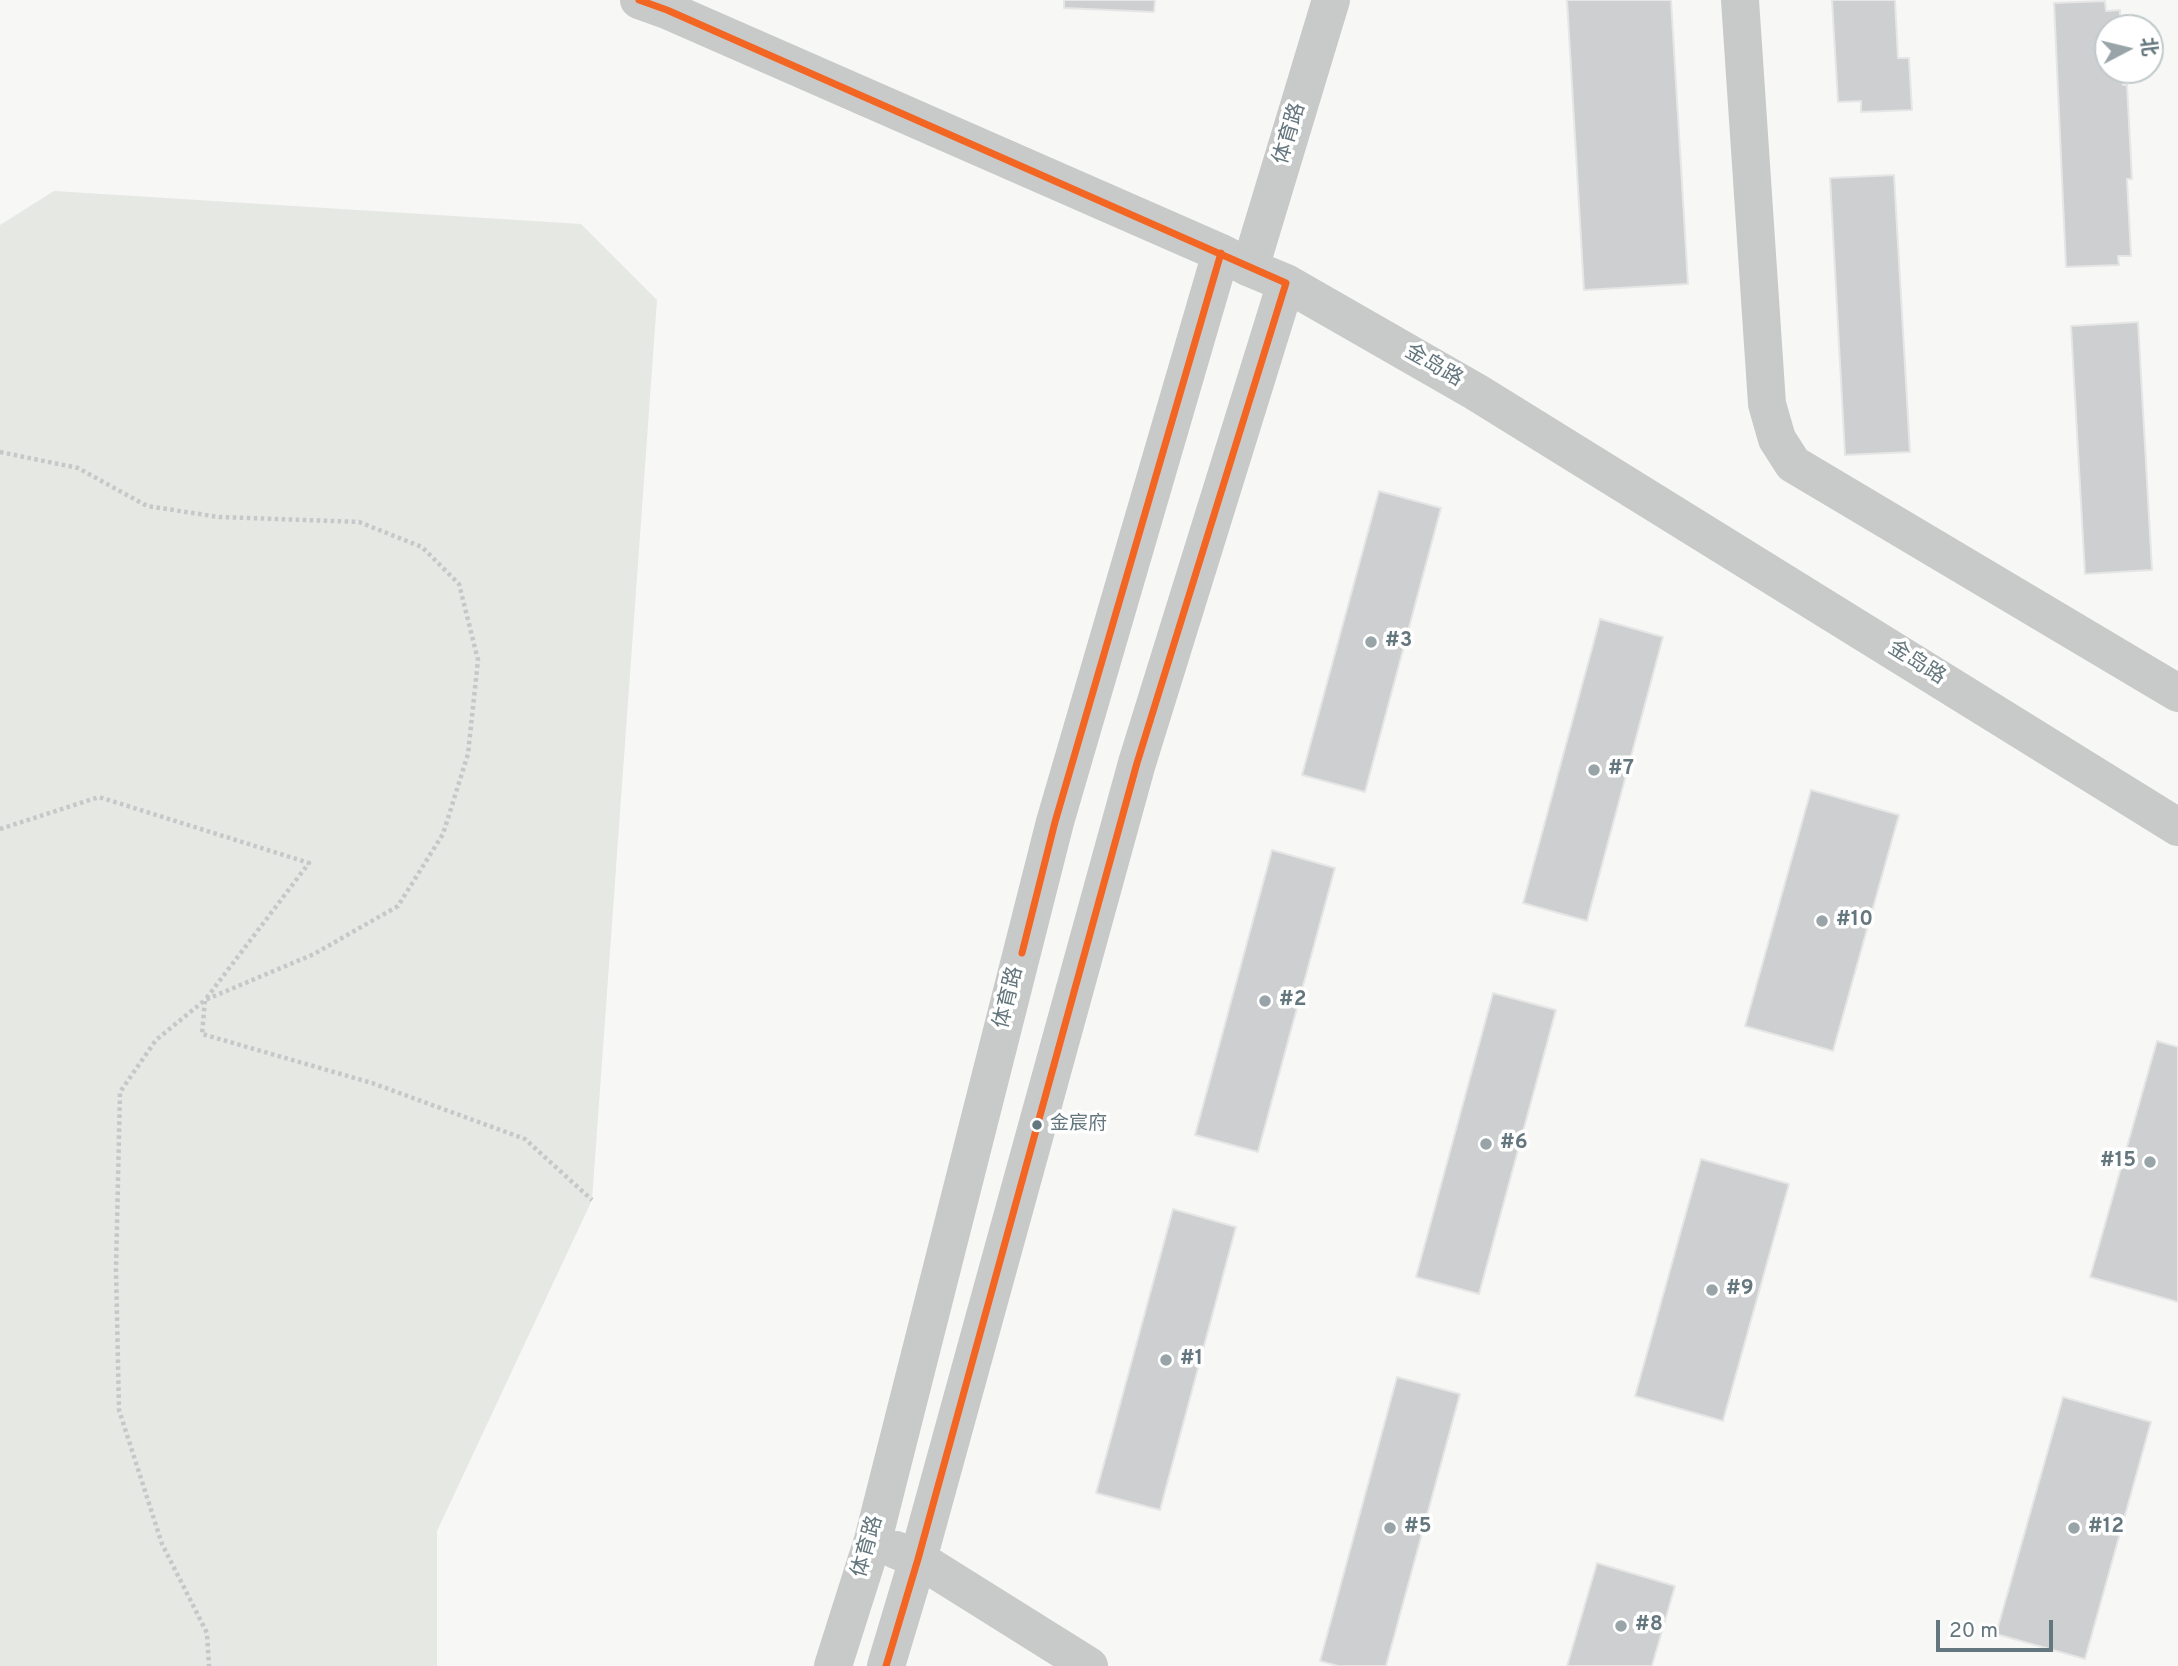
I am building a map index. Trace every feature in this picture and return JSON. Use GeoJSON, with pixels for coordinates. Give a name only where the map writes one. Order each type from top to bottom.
{"type":"FeatureCollection","features":[{"type":"Feature","properties":{"kind":"street","name":"金岛路"},"geometry":{"type":"LineString","coordinates":[[639,0],[680,15],[1286,283],[1476,392],[2178,827]]}},
{"type":"Feature","properties":{"kind":"street","name":"体育路"},"geometry":{"type":"LineString","coordinates":[[833,1666],[873,1540],[1055,822],[1235,260],[1331,0]]}},
{"type":"Feature","properties":{"kind":"street"},"geometry":{"type":"LineString","coordinates":[[1740,0],[1767,404],[1777,439],[1787,456],[1793,464],[2178,693]]}},
{"type":"Feature","properties":{"kind":"street"},"geometry":{"type":"LineString","coordinates":[[886,1666],[918,1559],[1136,763],[1286,283]]}},
{"type":"Feature","properties":{"kind":"street"},"geometry":{"type":"LineString","coordinates":[[873,1540],[918,1559],[1089,1666]]}},
{"type":"Feature","properties":{"kind":"path"},"geometry":{"type":"LineString","coordinates":[[0,452],[78,468],[146,506],[219,517],[359,522],[422,547],[459,584],[478,660],[468,754],[443,834],[398,906],[314,954],[205,1000]]}},
{"type":"Feature","properties":{"kind":"path"},"geometry":{"type":"LineString","coordinates":[[0,830],[99,797],[309,863],[205,1000],[156,1040],[120,1091],[116,1269],[120,1410],[162,1544],[207,1633],[209,1666]]}},
{"type":"Feature","properties":{"kind":"path"},"geometry":{"type":"LineString","coordinates":[[205,1000],[202,1034],[372,1083],[525,1139],[592,1200]]}},
{"type":"Feature","properties":{"kind":"shaded area"},"geometry":{"type":"Polygon","coordinates":[[[54,191],[581,224],[657,300],[592,1200],[437,1531],[437,1666],[0,1666],[0,225],[54,191]]]}},
{"type":"Feature","properties":{"kind":"building"},"geometry":{"type":"Polygon","coordinates":[[[1064,0],[1155,0],[1154,12],[1064,8],[1064,0]]]}},
{"type":"Feature","properties":{"kind":"building"},"geometry":{"type":"Polygon","coordinates":[[[1567,0],[1671,0],[1688,284],[1584,290],[1567,0]]]}},
{"type":"Feature","properties":{"kind":"building"},"geometry":{"type":"Polygon","coordinates":[[[1832,0],[1895,0],[1898,58],[1909,58],[1912,110],[1861,112],[1861,101],[1838,102],[1832,0]]]}},
{"type":"Feature","properties":{"kind":"building"},"geometry":{"type":"Polygon","coordinates":[[[2105,1],[2106,11],[2120,10],[2120,14],[2094,14],[2094,84],[2127,85],[2132,179],[2127,179],[2131,256],[2118,256],[2119,265],[2066,267],[2054,3],[2105,1]]]}},
{"type":"Feature","properties":{"kind":"building"},"geometry":{"type":"Polygon","coordinates":[[[1894,175],[1910,452],[1845,455],[1830,178],[1894,175]]]}},
{"type":"Feature","properties":{"kind":"building"},"geometry":{"type":"Polygon","coordinates":[[[2138,322],[2152,570],[2085,574],[2071,326],[2138,322]]]}},
{"type":"Feature","properties":{"kind":"building","name":"#3"},"geometry":{"type":"Polygon","coordinates":[[[1379,491],[1441,508],[1365,792],[1302,775],[1379,491]]]}},
{"type":"Feature","properties":{"kind":"building","name":"#7"},"geometry":{"type":"Polygon","coordinates":[[[1600,619],[1663,637],[1587,921],[1523,903],[1600,619]]]}},
{"type":"Feature","properties":{"kind":"building","name":"#10"},"geometry":{"type":"Polygon","coordinates":[[[1811,790],[1899,815],[1833,1051],[1745,1026],[1811,790]]]}},
{"type":"Feature","properties":{"kind":"building","name":"#2"},"geometry":{"type":"Polygon","coordinates":[[[1272,850],[1335,868],[1258,1152],[1195,1135],[1272,850]]]}},
{"type":"Feature","properties":{"kind":"building","name":"#6"},"geometry":{"type":"Polygon","coordinates":[[[1493,993],[1556,1010],[1479,1294],[1416,1277],[1493,993]]]}},
{"type":"Feature","properties":{"kind":"building","name":"#15"},"geometry":{"type":"Polygon","coordinates":[[[2157,1041],[2178,1047],[2178,1302],[2090,1277],[2157,1041]]]}},
{"type":"Feature","properties":{"kind":"building","name":"#9"},"geometry":{"type":"Polygon","coordinates":[[[1701,1159],[1789,1184],[1723,1421],[1635,1396],[1701,1159]]]}},
{"type":"Feature","properties":{"kind":"building","name":"#1"},"geometry":{"type":"Polygon","coordinates":[[[1173,1209],[1236,1227],[1160,1510],[1096,1493],[1173,1209]]]}},
{"type":"Feature","properties":{"kind":"building","name":"#5"},"geometry":{"type":"Polygon","coordinates":[[[1397,1377],[1460,1394],[1386,1666],[1338,1666],[1320,1661],[1397,1377]]]}},
{"type":"Feature","properties":{"kind":"building","name":"#12"},"geometry":{"type":"Polygon","coordinates":[[[2063,1397],[2151,1422],[2085,1659],[1996,1634],[2063,1397]]]}},
{"type":"Feature","properties":{"kind":"building","name":"#8"},"geometry":{"type":"Polygon","coordinates":[[[1597,1563],[1675,1586],[1652,1666],[1567,1666],[1597,1563]]]}},
{"type":"Feature","properties":{"kind":"transit line"},"geometry":{"type":"LineString","coordinates":[[639,0],[1286,283],[1137,763],[918,1559],[886,1666]]}},
{"type":"Feature","properties":{"kind":"transit line"},"geometry":{"type":"LineString","coordinates":[[1022,953],[1055,822],[1221,253]]}},
{"type":"Feature","properties":{"kind":"place","name":"#3"},"geometry":{"type":"Point","coordinates":[1371,642]}},
{"type":"Feature","properties":{"kind":"place","name":"#7"},"geometry":{"type":"Point","coordinates":[1594,770]}},
{"type":"Feature","properties":{"kind":"place","name":"#10"},"geometry":{"type":"Point","coordinates":[1822,921]}},
{"type":"Feature","properties":{"kind":"place","name":"#2"},"geometry":{"type":"Point","coordinates":[1265,1001]}},
{"type":"Feature","properties":{"kind":"place","name":"金宸府"},"geometry":{"type":"Point","coordinates":[1037,1125]}},
{"type":"Feature","properties":{"kind":"place","name":"#6"},"geometry":{"type":"Point","coordinates":[1486,1144]}},
{"type":"Feature","properties":{"kind":"place","name":"#15"},"geometry":{"type":"Point","coordinates":[2150,1162]}},
{"type":"Feature","properties":{"kind":"place","name":"#9"},"geometry":{"type":"Point","coordinates":[1712,1290]}},
{"type":"Feature","properties":{"kind":"place","name":"#1"},"geometry":{"type":"Point","coordinates":[1166,1360]}},
{"type":"Feature","properties":{"kind":"place","name":"#5"},"geometry":{"type":"Point","coordinates":[1390,1528]}},
{"type":"Feature","properties":{"kind":"place","name":"#12"},"geometry":{"type":"Point","coordinates":[2074,1528]}},
{"type":"Feature","properties":{"kind":"place","name":"#8"},"geometry":{"type":"Point","coordinates":[1621,1626]}}]}
